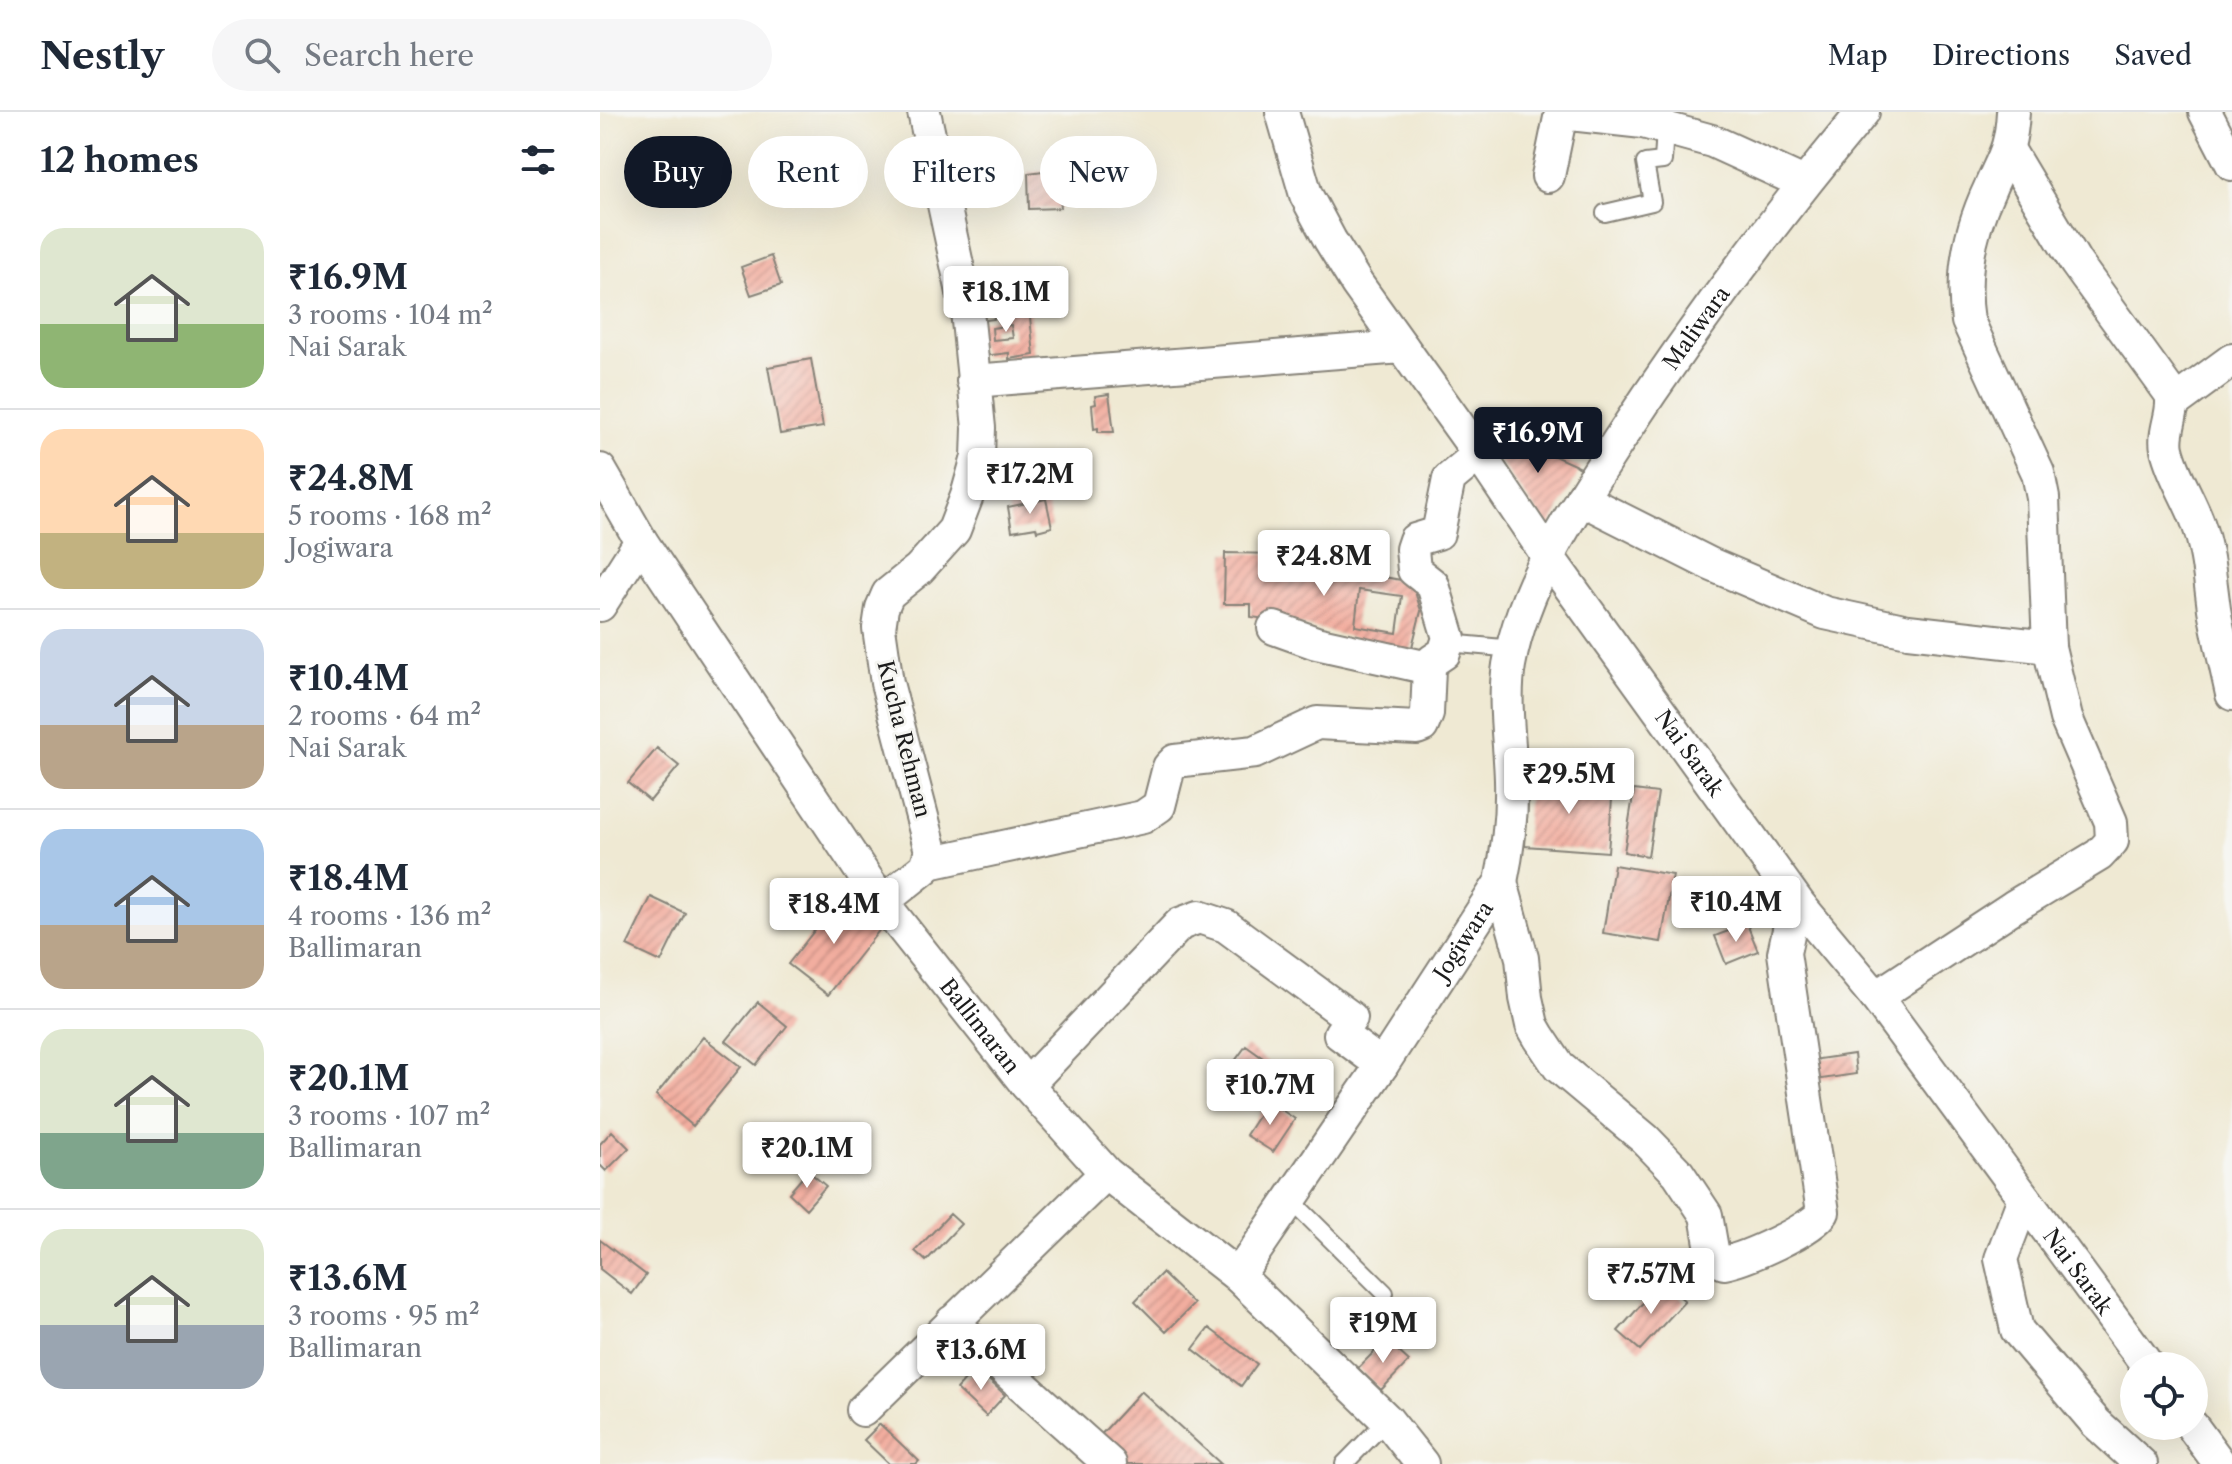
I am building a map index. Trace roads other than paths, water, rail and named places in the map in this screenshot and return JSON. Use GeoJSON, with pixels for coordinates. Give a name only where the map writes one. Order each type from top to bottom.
{"type":"FeatureCollection","features":[{"type":"Feature","properties":{"kind":"street","name":"Kucha Rehman"},"geometry":{"type":"LineString","coordinates":[[924,112],[967,311],[979,428],[978,457],[954,530],[940,549],[888,594],[879,628],[887,683],[930,841],[929,863]]}},
{"type":"Feature","properties":{"kind":"street","name":"Nai Sarak"},"geometry":{"type":"LineString","coordinates":[[1282,112],[1306,195],[1343,262],[1547,555],[1801,907],[1876,997],[2138,1352]]}},
{"type":"Feature","properties":{"kind":"street","name":"Maliwara"},"geometry":{"type":"LineString","coordinates":[[1547,555],[1669,364],[1804,183],[1863,112]]}},
{"type":"Feature","properties":{"kind":"street"},"geometry":{"type":"LineString","coordinates":[[1876,997],[2099,855],[2112,841],[2111,822],[2066,718],[2049,647],[2043,498],[2038,473],[1968,321],[1964,297],[1965,269],[1976,225],[2009,151],[2013,112]]}},
{"type":"Feature","properties":{"kind":"street"},"geometry":{"type":"LineString","coordinates":[[2205,112],[2232,164]]}},
{"type":"Feature","properties":{"kind":"street"},"geometry":{"type":"LineString","coordinates":[[1548,176],[1561,113],[1643,122],[1712,141],[1804,183]]}},
{"type":"Feature","properties":{"kind":"street"},"geometry":{"type":"LineString","coordinates":[[2009,151],[2076,263],[2171,394],[2167,448],[2198,522],[2208,559],[2219,636],[2232,694]]}},
{"type":"Feature","properties":{"kind":"street"},"geometry":{"type":"LineString","coordinates":[[973,381],[1402,347]]}},
{"type":"Feature","properties":{"kind":"street"},"geometry":{"type":"LineString","coordinates":[[2172,404],[2232,360]]}},
{"type":"Feature","properties":{"kind":"street"},"geometry":{"type":"LineString","coordinates":[[882,902],[929,863],[1143,817],[1159,806],[1169,767],[1175,761],[1255,752],[1317,723],[1417,728],[1426,722],[1438,655],[1448,631],[1433,585],[1419,575],[1412,565],[1413,544],[1415,540],[1438,533],[1449,479],[1479,454]]}},
{"type":"Feature","properties":{"kind":"street","name":"Ballimaran"},"geometry":{"type":"LineString","coordinates":[[600,470],[641,541],[882,902],[1027,1085],[1106,1173],[1238,1276],[1387,1420],[1422,1464]]}},
{"type":"Feature","properties":{"kind":"street"},"geometry":{"type":"LineString","coordinates":[[1581,499],[1710,564],[1825,613],[1908,631],[2049,647]]}},
{"type":"Feature","properties":{"kind":"street"},"geometry":{"type":"LineString","coordinates":[[600,605],[641,541]]}},
{"type":"Feature","properties":{"kind":"street","name":"Jogiwara"},"geometry":{"type":"LineString","coordinates":[[1238,1276],[1382,1065],[1501,882],[1506,860],[1511,796],[1507,702],[1510,664],[1547,555]]}},
{"type":"Feature","properties":{"kind":"street"},"geometry":{"type":"LineString","coordinates":[[1274,628],[1316,643],[1438,655]]}},
{"type":"Feature","properties":{"kind":"street"},"geometry":{"type":"LineString","coordinates":[[1501,882],[1522,958],[1532,1025],[1544,1046],[1559,1067],[1634,1129],[1678,1173],[1706,1215],[1713,1255],[1724,1263],[1792,1233],[1817,1220],[1823,1212],[1784,953],[1790,925],[1801,907]]}},
{"type":"Feature","properties":{"kind":"street"},"geometry":{"type":"LineString","coordinates":[[1027,1085],[1180,924],[1199,917],[1226,926],[1351,1018],[1340,1034],[1382,1065]]}},
{"type":"Feature","properties":{"kind":"street"},"geometry":{"type":"LineString","coordinates":[[863,1410],[1106,1173]]}},
{"type":"Feature","properties":{"kind":"street"},"geometry":{"type":"LineString","coordinates":[[2024,1198],[2001,1259],[2017,1330],[2096,1423],[2141,1464]]}},
{"type":"Feature","properties":{"kind":"street"},"geometry":{"type":"LineString","coordinates":[[952,1322],[1110,1464]]}},
{"type":"Feature","properties":{"kind":"street"},"geometry":{"type":"LineString","coordinates":[[2202,1440],[2220,1464]]}},
{"type":"Feature","properties":{"kind":"lane"},"geometry":{"type":"LineString","coordinates":[[1605,213],[1652,202],[1645,163],[1663,161],[1665,128]]}},
{"type":"Feature","properties":{"kind":"lane"},"geometry":{"type":"LineString","coordinates":[[1438,655],[1514,649]]}},
{"type":"Feature","properties":{"kind":"lane"},"geometry":{"type":"LineString","coordinates":[[1290,1199],[1385,1293]]}},
{"type":"Feature","properties":{"kind":"lane"},"geometry":{"type":"LineString","coordinates":[[1344,1464],[1387,1420]]}}]}
